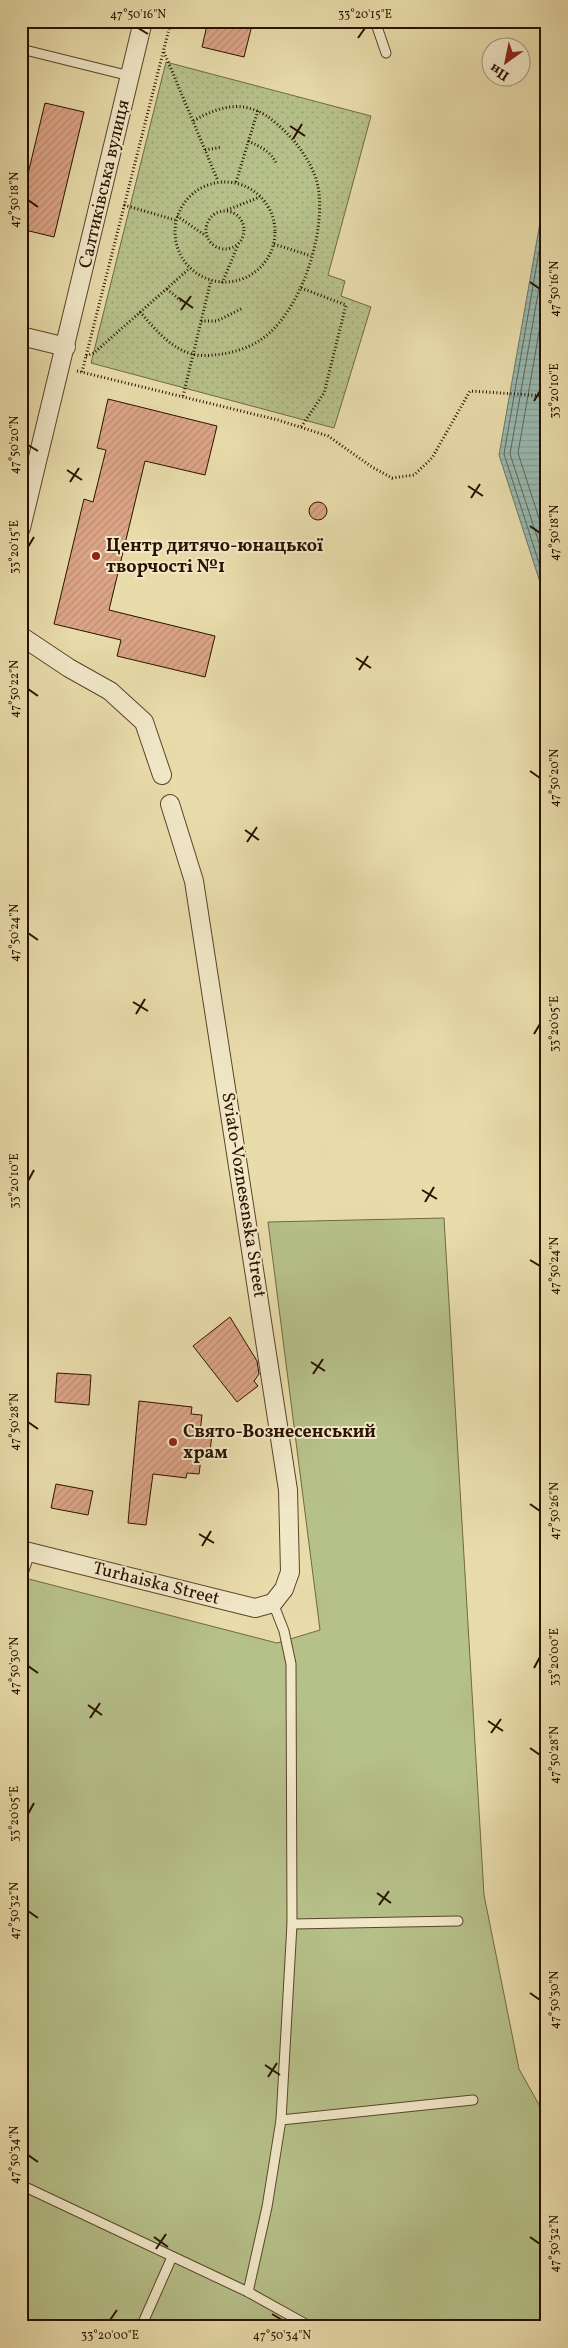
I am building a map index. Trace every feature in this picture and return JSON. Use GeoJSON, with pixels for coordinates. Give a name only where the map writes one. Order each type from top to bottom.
{"type":"FeatureCollection","features":[{"type":"Feature","properties":{"kind":"street","name":"Салтиківська вулиця"},"geometry":{"type":"LineString","coordinates":[[66,347],[144,21]]}},
{"type":"Feature","properties":{"kind":"street"},"geometry":{"type":"LineString","coordinates":[[21,336],[66,347],[21,528]]}},
{"type":"Feature","properties":{"kind":"street"},"geometry":{"type":"LineString","coordinates":[[21,636],[69,668],[110,691],[144,722],[162,775]]}},
{"type":"Feature","properties":{"kind":"street","name":"Sviato-Voznesenska Street"},"geometry":{"type":"LineString","coordinates":[[170,804],[194,881],[288,1490],[290,1572],[284,1589],[273,1603]]}},
{"type":"Feature","properties":{"kind":"street","name":"Turhaiska Street"},"geometry":{"type":"LineString","coordinates":[[25,1551],[255,1608],[273,1603]]}},
{"type":"Feature","properties":{"kind":"lane"},"geometry":{"type":"LineString","coordinates":[[375,21],[386,53]]}},
{"type":"Feature","properties":{"kind":"lane"},"geometry":{"type":"LineString","coordinates":[[21,49],[130,76]]}},
{"type":"Feature","properties":{"kind":"lane"},"geometry":{"type":"LineString","coordinates":[[21,1579],[25,1551]]}},
{"type":"Feature","properties":{"kind":"lane"},"geometry":{"type":"LineString","coordinates":[[248,2292],[267,2207],[281,2120],[292,1924],[291,1664],[284,1631],[273,1603]]}},
{"type":"Feature","properties":{"kind":"lane"},"geometry":{"type":"LineString","coordinates":[[292,1924],[458,1921]]}},
{"type":"Feature","properties":{"kind":"lane"},"geometry":{"type":"LineString","coordinates":[[281,2120],[473,2100]]}},
{"type":"Feature","properties":{"kind":"lane"},"geometry":{"type":"LineString","coordinates":[[21,2185],[248,2292],[311,2327]]}},
{"type":"Feature","properties":{"kind":"lane"},"geometry":{"type":"LineString","coordinates":[[141,2327],[172,2257]]}},
{"type":"Feature","properties":{"kind":"path"},"geometry":{"type":"LineString","coordinates":[[82,372],[171,21]]}},
{"type":"Feature","properties":{"kind":"path"},"geometry":{"type":"LineString","coordinates":[[164,50],[218,180]]}},
{"type":"Feature","properties":{"kind":"path"},"geometry":{"type":"LineString","coordinates":[[140,312],[170,344],[193,355],[210,356],[232,352],[261,340],[282,320],[301,288],[311,256],[319,220],[319,192],[309,163],[288,133],[258,110],[246,106],[227,106],[193,121]]}},
{"type":"Feature","properties":{"kind":"path"},"geometry":{"type":"LineString","coordinates":[[236,182],[258,110]]}},
{"type":"Feature","properties":{"kind":"path"},"geometry":{"type":"LineString","coordinates":[[248,141],[264,148],[272,155],[277,164]]}},
{"type":"Feature","properties":{"kind":"path"},"geometry":{"type":"LineString","coordinates":[[205,150],[222,147]]}},
{"type":"Feature","properties":{"kind":"path"},"geometry":{"type":"LineString","coordinates":[[218,180],[236,182],[248,187],[261,196],[273,215],[276,226],[274,244],[263,265],[255,272],[232,283],[211,280],[190,268],[181,258],[176,243],[176,218],[186,199],[197,188],[218,180]]}},
{"type":"Feature","properties":{"kind":"path"},"geometry":{"type":"LineString","coordinates":[[206,237],[205,227],[209,218],[216,212],[261,196]]}},
{"type":"Feature","properties":{"kind":"path"},"geometry":{"type":"LineString","coordinates":[[124,205],[176,218],[206,237],[214,247],[227,250],[239,244]]}},
{"type":"Feature","properties":{"kind":"path"},"geometry":{"type":"LineString","coordinates":[[222,283],[244,237],[241,219],[234,213],[226,210]]}},
{"type":"Feature","properties":{"kind":"path"},"geometry":{"type":"LineString","coordinates":[[274,244],[311,256]]}},
{"type":"Feature","properties":{"kind":"path"},"geometry":{"type":"LineString","coordinates":[[86,356],[94,353],[190,268]]}},
{"type":"Feature","properties":{"kind":"path"},"geometry":{"type":"LineString","coordinates":[[183,396],[211,280]]}},
{"type":"Feature","properties":{"kind":"path"},"geometry":{"type":"LineString","coordinates":[[301,288],[346,305],[324,393],[301,427]]}},
{"type":"Feature","properties":{"kind":"path"},"geometry":{"type":"LineString","coordinates":[[167,289],[181,301]]}},
{"type":"Feature","properties":{"kind":"path"},"geometry":{"type":"LineString","coordinates":[[201,321],[218,321],[243,308]]}},
{"type":"Feature","properties":{"kind":"path"},"geometry":{"type":"LineString","coordinates":[[62,367],[183,396],[328,436],[372,467],[392,478],[414,475],[432,458],[470,391],[547,396]]}},
{"type":"Feature","properties":{"kind":"green space"},"geometry":{"type":"Polygon","coordinates":[[[166,62],[371,116],[328,275],[345,281],[341,296],[371,307],[334,428],[91,363],[166,62]]]}},
{"type":"Feature","properties":{"kind":"green space"},"geometry":{"type":"Polygon","coordinates":[[[444,1218],[484,1895],[519,2069],[547,2119],[547,2327],[21,2327],[21,1577],[277,1643],[320,1630],[268,1222],[444,1218]]]}},
{"type":"Feature","properties":{"kind":"water"},"geometry":{"type":"Polygon","coordinates":[[[547,183],[547,604],[499,455],[547,183]]]}},
{"type":"Feature","properties":{"kind":"building"},"geometry":{"type":"Polygon","coordinates":[[[208,21],[253,21],[244,57],[202,47],[208,21]]]}},
{"type":"Feature","properties":{"kind":"building"},"geometry":{"type":"Polygon","coordinates":[[[45,103],[84,112],[54,237],[21,229],[21,203],[45,103]]]}},
{"type":"Feature","properties":{"kind":"building","name":"Центр дитячо-юнацької творчості №1"},"geometry":{"type":"Polygon","coordinates":[[[108,399],[217,426],[205,475],[145,461],[109,610],[215,636],[205,677],[117,656],[121,640],[54,624],[84,499],[93,502],[106,450],[97,448],[108,399]]]}},
{"type":"Feature","properties":{"kind":"building"},"geometry":{"type":"Polygon","coordinates":[[[318,502],[324,505],[327,511],[324,517],[318,520],[312,517],[309,511],[312,505],[318,502]]]}},
{"type":"Feature","properties":{"kind":"building"},"geometry":{"type":"Polygon","coordinates":[[[230,1317],[257,1361],[259,1374],[254,1381],[258,1386],[237,1402],[193,1346],[230,1317]]]}},
{"type":"Feature","properties":{"kind":"building"},"geometry":{"type":"Polygon","coordinates":[[[57,1373],[91,1375],[89,1405],[55,1402],[57,1373]]]}},
{"type":"Feature","properties":{"kind":"building","name":"Свято-Вознесенський храм"},"geometry":{"type":"Polygon","coordinates":[[[139,1401],[192,1407],[191,1414],[202,1415],[200,1432],[212,1434],[210,1452],[202,1451],[199,1474],[187,1473],[186,1478],[153,1474],[146,1525],[128,1523],[139,1401]]]}},
{"type":"Feature","properties":{"kind":"building"},"geometry":{"type":"Polygon","coordinates":[[[56,1484],[93,1491],[88,1515],[51,1508],[56,1484]]]}},
{"type":"Feature","properties":{"kind":"place","name":"Центр дитячо-юнацької творчості №1"},"geometry":{"type":"Point","coordinates":[96,556]}},
{"type":"Feature","properties":{"kind":"place","name":"Свято-Вознесенський храм"},"geometry":{"type":"Point","coordinates":[173,1442]}}]}
